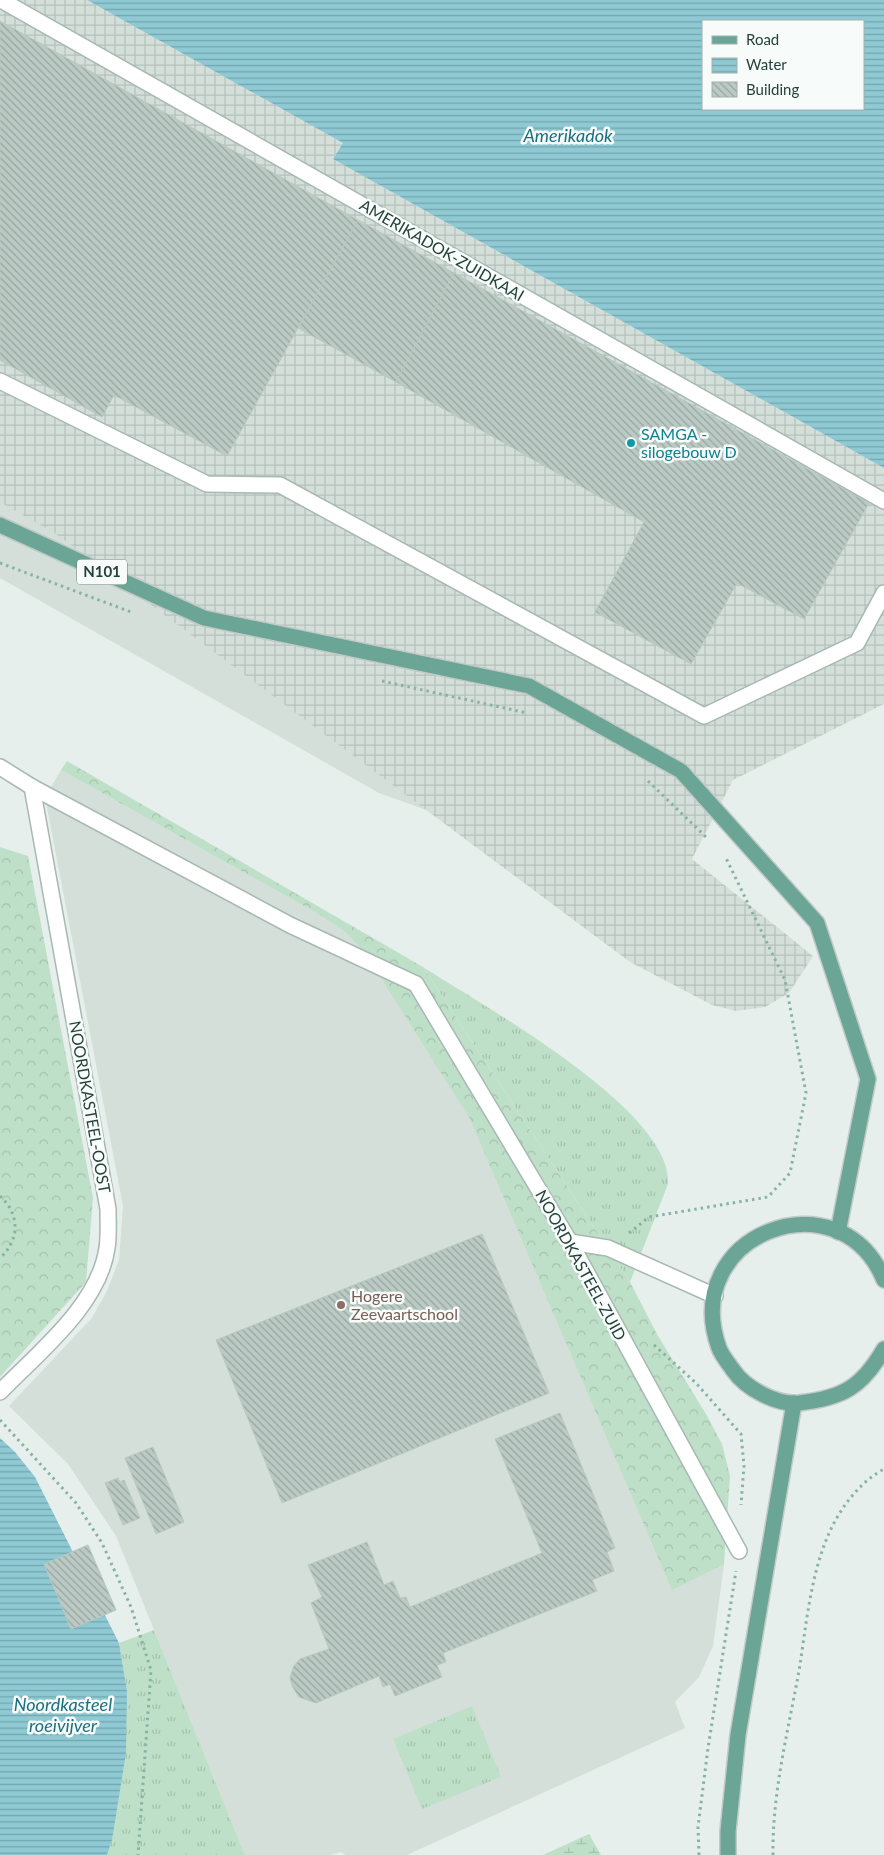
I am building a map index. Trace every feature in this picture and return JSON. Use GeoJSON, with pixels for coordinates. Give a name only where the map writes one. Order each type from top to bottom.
{"type":"FeatureCollection","features":[{"type":"Feature","properties":{"kind":"main road","name":"N101"},"geometry":{"type":"LineString","coordinates":[[0,525],[204,618],[529,686],[681,771],[817,923],[868,1079],[838,1232]]}},
{"type":"Feature","properties":{"kind":"main road"},"geometry":{"type":"LineString","coordinates":[[884,1280],[879,1267],[861,1246],[838,1232],[812,1224],[784,1226],[755,1237],[730,1258],[716,1287],[712,1318],[719,1350],[737,1376],[763,1395],[794,1403],[826,1400],[851,1389],[872,1370],[884,1349]]}},
{"type":"Feature","properties":{"kind":"main road"},"geometry":{"type":"LineString","coordinates":[[728,1855],[728,1831],[738,1735],[794,1403]]}},
{"type":"Feature","properties":{"kind":"street","name":"AMERIKADOK-ZUIDKAAI"},"geometry":{"type":"LineString","coordinates":[[1,0],[884,500]]}},
{"type":"Feature","properties":{"kind":"street"},"geometry":{"type":"LineString","coordinates":[[0,381],[207,484],[280,485],[704,716],[857,643],[884,593]]}},
{"type":"Feature","properties":{"kind":"street"},"geometry":{"type":"LineString","coordinates":[[0,767],[32,787]]}},
{"type":"Feature","properties":{"kind":"street","name":"NOORDKASTEEL-ZUID"},"geometry":{"type":"LineString","coordinates":[[32,787],[290,925],[416,984],[570,1242],[739,1551]]}},
{"type":"Feature","properties":{"kind":"street","name":"NOORDKASTEEL-OOST"},"geometry":{"type":"LineString","coordinates":[[0,1392],[77,1312],[95,1285],[107,1249],[108,1210],[32,787]]}},
{"type":"Feature","properties":{"kind":"street"},"geometry":{"type":"LineString","coordinates":[[570,1242],[608,1248],[715,1296]]}},
{"type":"Feature","properties":{"kind":"path"},"geometry":{"type":"LineString","coordinates":[[0,564],[133,613]]}},
{"type":"Feature","properties":{"kind":"path"},"geometry":{"type":"LineString","coordinates":[[374,679],[527,713],[536,718]]}},
{"type":"Feature","properties":{"kind":"path"},"geometry":{"type":"LineString","coordinates":[[648,780],[710,841]]}},
{"type":"Feature","properties":{"kind":"path"},"geometry":{"type":"LineString","coordinates":[[608,1248],[649,1217],[768,1197],[790,1173],[806,1093],[785,980],[724,855]]}},
{"type":"Feature","properties":{"kind":"path"},"geometry":{"type":"LineString","coordinates":[[0,1196],[12,1209],[16,1219],[16,1230],[7,1251],[0,1258]]}},
{"type":"Feature","properties":{"kind":"path"},"geometry":{"type":"LineString","coordinates":[[651,1342],[696,1383],[742,1434],[744,1466],[741,1514]]}},
{"type":"Feature","properties":{"kind":"path"},"geometry":{"type":"LineString","coordinates":[[0,1420],[76,1503],[102,1543],[132,1607],[151,1670],[138,1855]]}},
{"type":"Feature","properties":{"kind":"path"},"geometry":{"type":"LineString","coordinates":[[773,1855],[773,1834],[778,1788],[815,1577],[827,1538],[845,1503],[874,1475],[884,1469]]}},
{"type":"Feature","properties":{"kind":"path"},"geometry":{"type":"LineString","coordinates":[[698,1855],[698,1826],[708,1748],[739,1551]]}},
{"type":"Feature","properties":{"kind":"shaded area"},"geometry":{"type":"Polygon","coordinates":[[[0,0],[87,0],[343,143],[333,159],[884,468],[884,704],[733,780],[692,859],[813,956],[789,993],[765,1007],[736,1011],[712,1005],[630,962],[56,534],[0,502],[0,0]]]}},
{"type":"Feature","properties":{"kind":"shaded area"},"geometry":{"type":"Polygon","coordinates":[[[0,406],[527,846],[379,793],[0,578],[0,406]]]}},
{"type":"Feature","properties":{"kind":"shaded area","name":"Hogere Zeevaartschool"},"geometry":{"type":"Polygon","coordinates":[[[61,770],[320,915],[345,932],[366,954],[514,1177],[724,1564],[713,1646],[699,1677],[675,1702],[685,1728],[407,1855],[346,1855],[341,1852],[329,1855],[245,1855],[116,1536],[68,1464],[9,1406],[91,1319],[107,1291],[119,1260],[123,1206],[45,797],[61,770]]]}},
{"type":"Feature","properties":{"kind":"green space"},"geometry":{"type":"Polygon","coordinates":[[[67,761],[423,967],[630,1282],[658,1336],[706,1414],[722,1444],[730,1476],[724,1564],[672,1590],[470,1119],[366,954],[345,932],[320,915],[61,770],[67,761]]]}},
{"type":"Feature","properties":{"kind":"green space"},"geometry":{"type":"Polygon","coordinates":[[[0,847],[28,856],[93,1198],[86,1282],[0,1377],[0,847]]]}},
{"type":"Feature","properties":{"kind":"green space"},"geometry":{"type":"Polygon","coordinates":[[[423,967],[486,1006],[569,1062],[608,1093],[640,1124],[662,1155],[668,1184],[630,1282],[423,967]]]}},
{"type":"Feature","properties":{"kind":"green space"},"geometry":{"type":"Polygon","coordinates":[[[154,1630],[245,1855],[107,1855],[112,1840],[127,1691],[119,1643],[154,1630]]]}},
{"type":"Feature","properties":{"kind":"green space"},"geometry":{"type":"Polygon","coordinates":[[[472,1706],[501,1777],[422,1809],[393,1739],[472,1706]]]}},
{"type":"Feature","properties":{"kind":"green space"},"geometry":{"type":"Polygon","coordinates":[[[589,1834],[601,1855],[543,1855],[589,1834]]]}},
{"type":"Feature","properties":{"kind":"water","name":"Amerikadok"},"geometry":{"type":"Polygon","coordinates":[[[87,0],[884,0],[884,468],[333,159],[343,143],[87,0]]]}},
{"type":"Feature","properties":{"kind":"water","name":"Noordkasteel roeivijver"},"geometry":{"type":"Polygon","coordinates":[[[0,1438],[15,1452],[35,1477],[119,1643],[127,1691],[126,1753],[112,1840],[107,1855],[0,1855],[0,1438]]]}},
{"type":"Feature","properties":{"kind":"building"},"geometry":{"type":"Polygon","coordinates":[[[0,21],[358,220],[227,456],[114,395],[102,417],[0,360],[0,21]]]}},
{"type":"Feature","properties":{"kind":"building"},"geometry":{"type":"Polygon","coordinates":[[[358,220],[454,273],[396,382],[298,328],[358,220]]]}},
{"type":"Feature","properties":{"kind":"building","name":"SAMGA - silogebouw D"},"geometry":{"type":"Polygon","coordinates":[[[454,273],[869,503],[804,619],[737,583],[691,664],[595,612],[644,522],[396,382],[454,273]]]}},
{"type":"Feature","properties":{"kind":"building"},"geometry":{"type":"Polygon","coordinates":[[[482,1234],[549,1393],[282,1503],[216,1340],[482,1234]]]}},
{"type":"Feature","properties":{"kind":"building"},"geometry":{"type":"Polygon","coordinates":[[[560,1413],[615,1548],[607,1552],[614,1571],[592,1580],[597,1591],[443,1653],[446,1662],[437,1665],[442,1677],[395,1696],[390,1684],[383,1687],[379,1676],[316,1703],[299,1697],[292,1686],[290,1677],[294,1666],[300,1659],[329,1649],[311,1603],[322,1597],[308,1565],[367,1542],[384,1585],[393,1581],[400,1598],[406,1597],[410,1607],[542,1553],[495,1439],[560,1413]]]}},
{"type":"Feature","properties":{"kind":"building"},"geometry":{"type":"Polygon","coordinates":[[[153,1447],[184,1522],[156,1534],[125,1458],[153,1447]]]}},
{"type":"Feature","properties":{"kind":"building"},"geometry":{"type":"Polygon","coordinates":[[[118,1478],[120,1482],[124,1480],[140,1518],[123,1525],[105,1483],[118,1478]]]}},
{"type":"Feature","properties":{"kind":"building"},"geometry":{"type":"Polygon","coordinates":[[[88,1545],[116,1610],[71,1629],[44,1564],[88,1545]]]}},
{"type":"Feature","properties":{"kind":"place","name":"SAMGA - silogebouw D"},"geometry":{"type":"Point","coordinates":[631,443]}},
{"type":"Feature","properties":{"kind":"place","name":"Hogere Zeevaartschool"},"geometry":{"type":"Point","coordinates":[341,1305]}}]}
